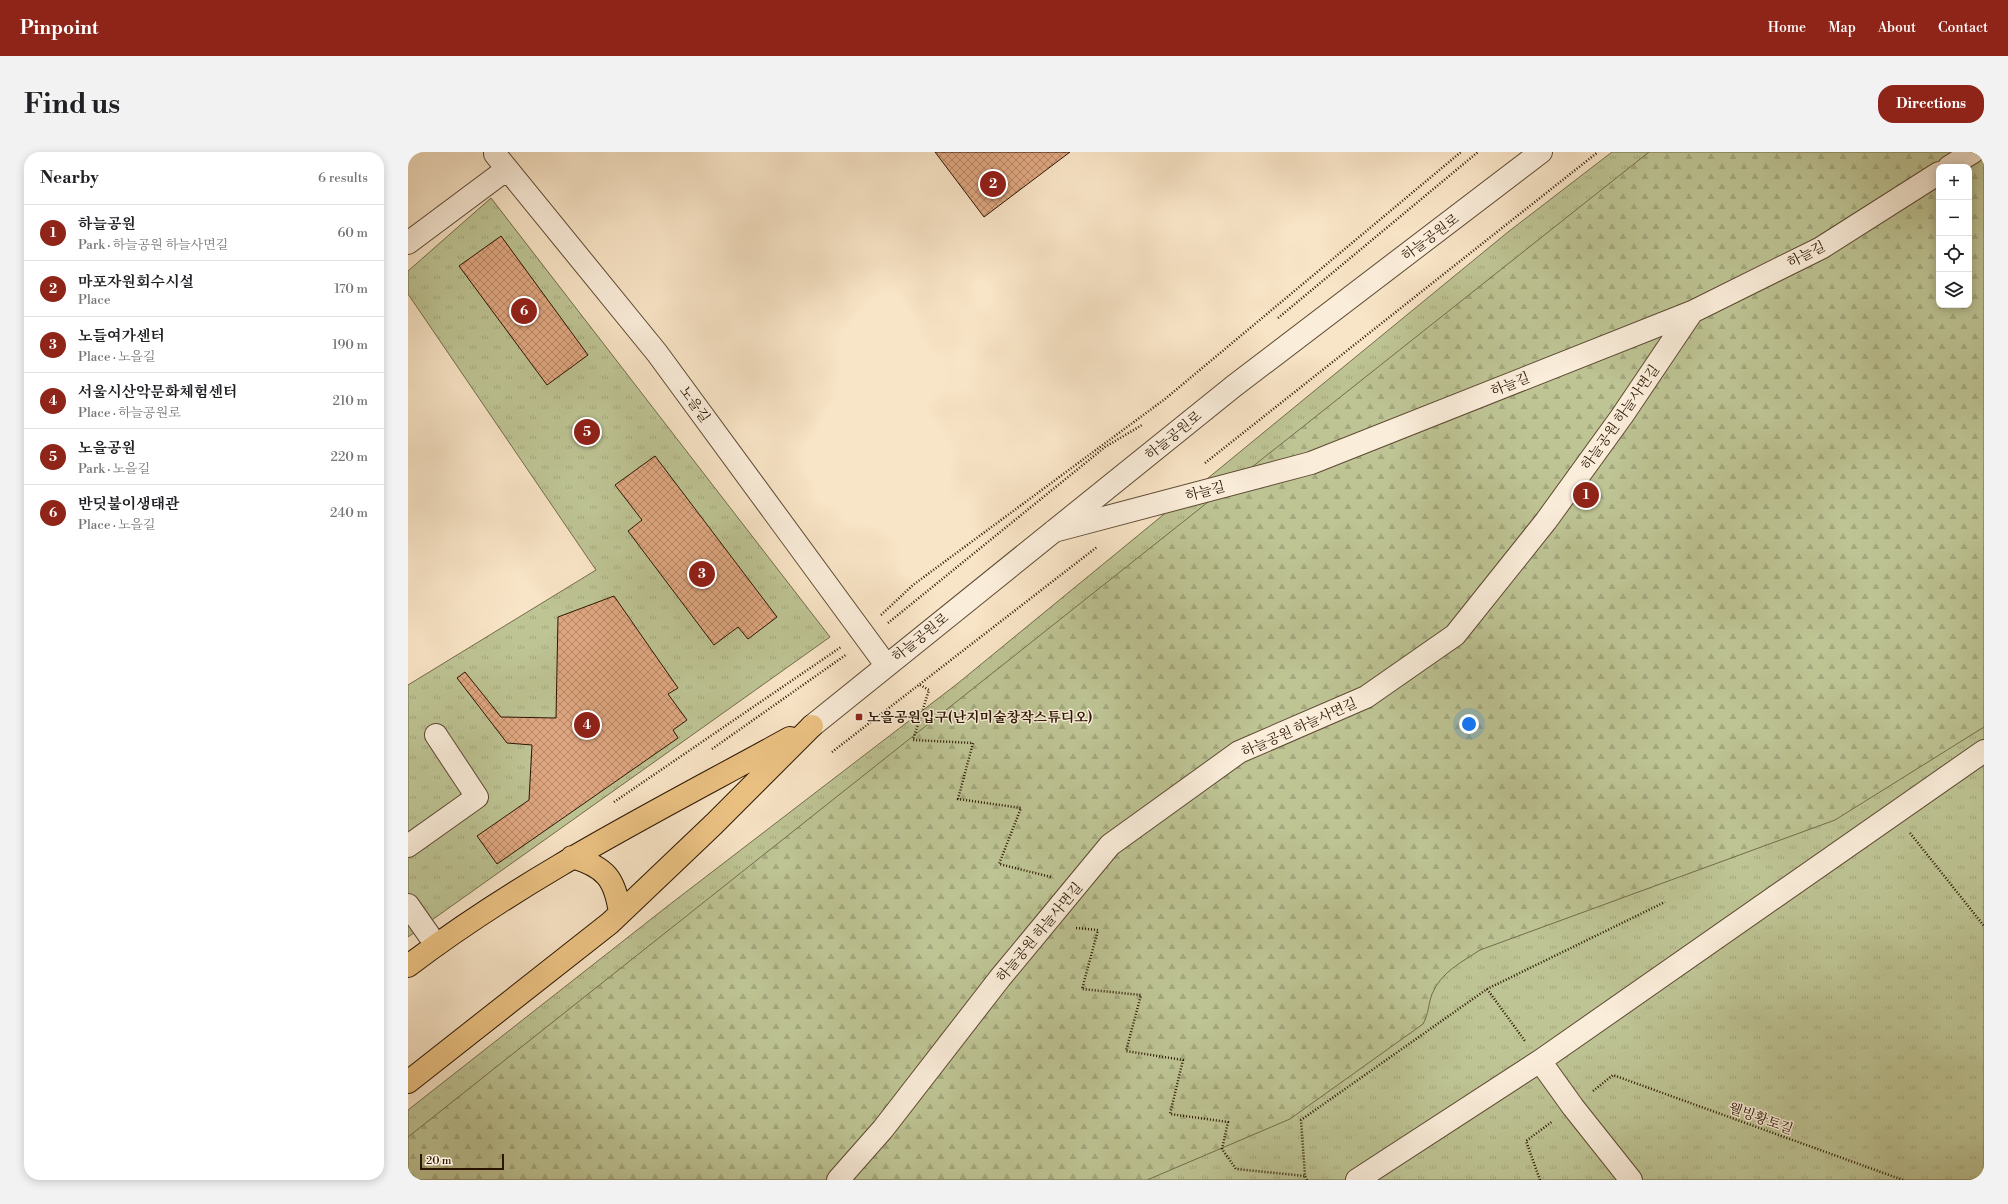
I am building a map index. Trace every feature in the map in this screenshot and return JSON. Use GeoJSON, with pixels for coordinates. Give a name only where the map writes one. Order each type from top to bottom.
{"type":"FeatureCollection","features":[{"type":"Feature","properties":{"kind":"highway"},"geometry":{"type":"LineString","coordinates":[[408,966],[436,945],[572,857],[812,726]]}},
{"type":"Feature","properties":{"kind":"highway"},"geometry":{"type":"LineString","coordinates":[[408,1082],[620,914],[714,824],[812,726]]}},
{"type":"Feature","properties":{"kind":"highway"},"geometry":{"type":"LineString","coordinates":[[572,857],[591,863],[614,885],[620,914]]}},
{"type":"Feature","properties":{"kind":"street","name":"하늘공원로"},"geometry":{"type":"LineString","coordinates":[[812,726],[1234,386],[1541,152]]}},
{"type":"Feature","properties":{"kind":"street"},"geometry":{"type":"LineString","coordinates":[[1954,164],[1973,152]]}},
{"type":"Feature","properties":{"kind":"street","name":"노을길"},"geometry":{"type":"LineString","coordinates":[[501,160],[657,353],[886,665]]}},
{"type":"Feature","properties":{"kind":"street"},"geometry":{"type":"LineString","coordinates":[[408,243],[501,160]]}},
{"type":"Feature","properties":{"kind":"street","name":"하늘길"},"geometry":{"type":"LineString","coordinates":[[1054,531],[1311,463],[1692,312],[1821,248],[1936,176]]}},
{"type":"Feature","properties":{"kind":"street","name":"하늘공원 하늘사면길"},"geometry":{"type":"LineString","coordinates":[[838,1180],[883,1129],[1000,978],[1110,846],[1239,752],[1366,697],[1455,635],[1555,509],[1622,416],[1692,312]]}},
{"type":"Feature","properties":{"kind":"street"},"geometry":{"type":"LineString","coordinates":[[408,846],[477,797],[436,735]]}},
{"type":"Feature","properties":{"kind":"street"},"geometry":{"type":"LineString","coordinates":[[1357,1180],[1540,1061],[1984,751]]}},
{"type":"Feature","properties":{"kind":"street"},"geometry":{"type":"LineString","coordinates":[[408,905],[436,945]]}},
{"type":"Feature","properties":{"kind":"street"},"geometry":{"type":"LineString","coordinates":[[1540,1061],[1573,1107],[1632,1180]]}},
{"type":"Feature","properties":{"kind":"path"},"geometry":{"type":"LineString","coordinates":[[608,807],[864,636],[913,585],[1165,399],[1461,152]]}},
{"type":"Feature","properties":{"kind":"path"},"geometry":{"type":"LineString","coordinates":[[1272,322],[1478,152]]}},
{"type":"Feature","properties":{"kind":"path"},"geometry":{"type":"LineString","coordinates":[[1203,465],[1598,152]]}},
{"type":"Feature","properties":{"kind":"path"},"geometry":{"type":"LineString","coordinates":[[710,750],[864,636],[1105,447],[1143,424]]}},
{"type":"Feature","properties":{"kind":"path"},"geometry":{"type":"LineString","coordinates":[[832,752],[1101,545]]}},
{"type":"Feature","properties":{"kind":"path"},"geometry":{"type":"LineString","coordinates":[[920,685],[929,690],[913,740],[973,743],[958,799],[1021,808],[999,864],[1051,876],[1049,883]]}},
{"type":"Feature","properties":{"kind":"path"},"geometry":{"type":"LineString","coordinates":[[1894,814],[1984,926]]}},
{"type":"Feature","properties":{"kind":"path"},"geometry":{"type":"LineString","coordinates":[[1307,1180],[1305,1176],[1301,1120],[1487,990],[1665,902]]}},
{"type":"Feature","properties":{"kind":"path"},"geometry":{"type":"LineString","coordinates":[[1044,924],[1098,930],[1082,989],[1141,996],[1126,1051],[1183,1060],[1170,1114],[1228,1122],[1222,1149],[1236,1169],[1305,1176]]}},
{"type":"Feature","properties":{"kind":"path"},"geometry":{"type":"LineString","coordinates":[[1487,990],[1540,1061]]}},
{"type":"Feature","properties":{"kind":"path","name":"웰빙황토길"},"geometry":{"type":"LineString","coordinates":[[1613,1075],[1903,1180]]}},
{"type":"Feature","properties":{"kind":"path"},"geometry":{"type":"LineString","coordinates":[[1540,1180],[1526,1141],[1573,1107]]}},
{"type":"Feature","properties":{"kind":"green space"},"geometry":{"type":"Polygon","coordinates":[[[1612,152],[1984,152],[1984,1180],[408,1180],[408,1110],[669,905],[957,684],[1508,232],[1612,152]]]}},
{"type":"Feature","properties":{"kind":"green space"},"geometry":{"type":"Polygon","coordinates":[[[1649,152],[1984,152],[1984,727],[1835,820],[1480,950],[1459,963],[1446,974],[1436,986],[1423,1024],[1290,1119],[1147,1180],[408,1180],[408,1137],[1649,152]]]}},
{"type":"Feature","properties":{"kind":"green space"},"geometry":{"type":"Polygon","coordinates":[[[491,198],[830,637],[408,937],[408,685],[596,570],[408,294],[408,271],[491,198]]]}},
{"type":"Feature","properties":{"kind":"building"},"geometry":{"type":"Polygon","coordinates":[[[935,152],[1070,152],[984,217],[935,152]]]}},
{"type":"Feature","properties":{"kind":"building"},"geometry":{"type":"Polygon","coordinates":[[[501,236],[588,355],[547,385],[459,266],[501,236]]]}},
{"type":"Feature","properties":{"kind":"building"},"geometry":{"type":"Polygon","coordinates":[[[655,456],[777,617],[748,639],[738,627],[714,645],[628,531],[642,520],[615,485],[655,456]]]}},
{"type":"Feature","properties":{"kind":"building"},"geometry":{"type":"Polygon","coordinates":[[[614,596],[678,688],[668,694],[687,720],[673,730],[678,738],[497,864],[477,836],[529,800],[532,745],[507,743],[457,678],[465,672],[501,717],[556,718],[558,617],[614,596]]]}},
{"type":"Feature","properties":{"kind":"place","name":"마포자원회수시설"},"geometry":{"type":"Point","coordinates":[993,184]}},
{"type":"Feature","properties":{"kind":"place","name":"반딧불이생태관"},"geometry":{"type":"Point","coordinates":[524,311]}},
{"type":"Feature","properties":{"kind":"place","name":"노을공원"},"geometry":{"type":"Point","coordinates":[587,432]}},
{"type":"Feature","properties":{"kind":"place","name":"하늘공원"},"geometry":{"type":"Point","coordinates":[1586,495]}},
{"type":"Feature","properties":{"kind":"place","name":"노들여가센터"},"geometry":{"type":"Point","coordinates":[702,574]}},
{"type":"Feature","properties":{"kind":"place","name":"노을공원입구(난지미술창작스튜디오)"},"geometry":{"type":"Point","coordinates":[859,717]}},
{"type":"Feature","properties":{"kind":"place","name":"서울시산악문화체험센터"},"geometry":{"type":"Point","coordinates":[587,725]}}]}
